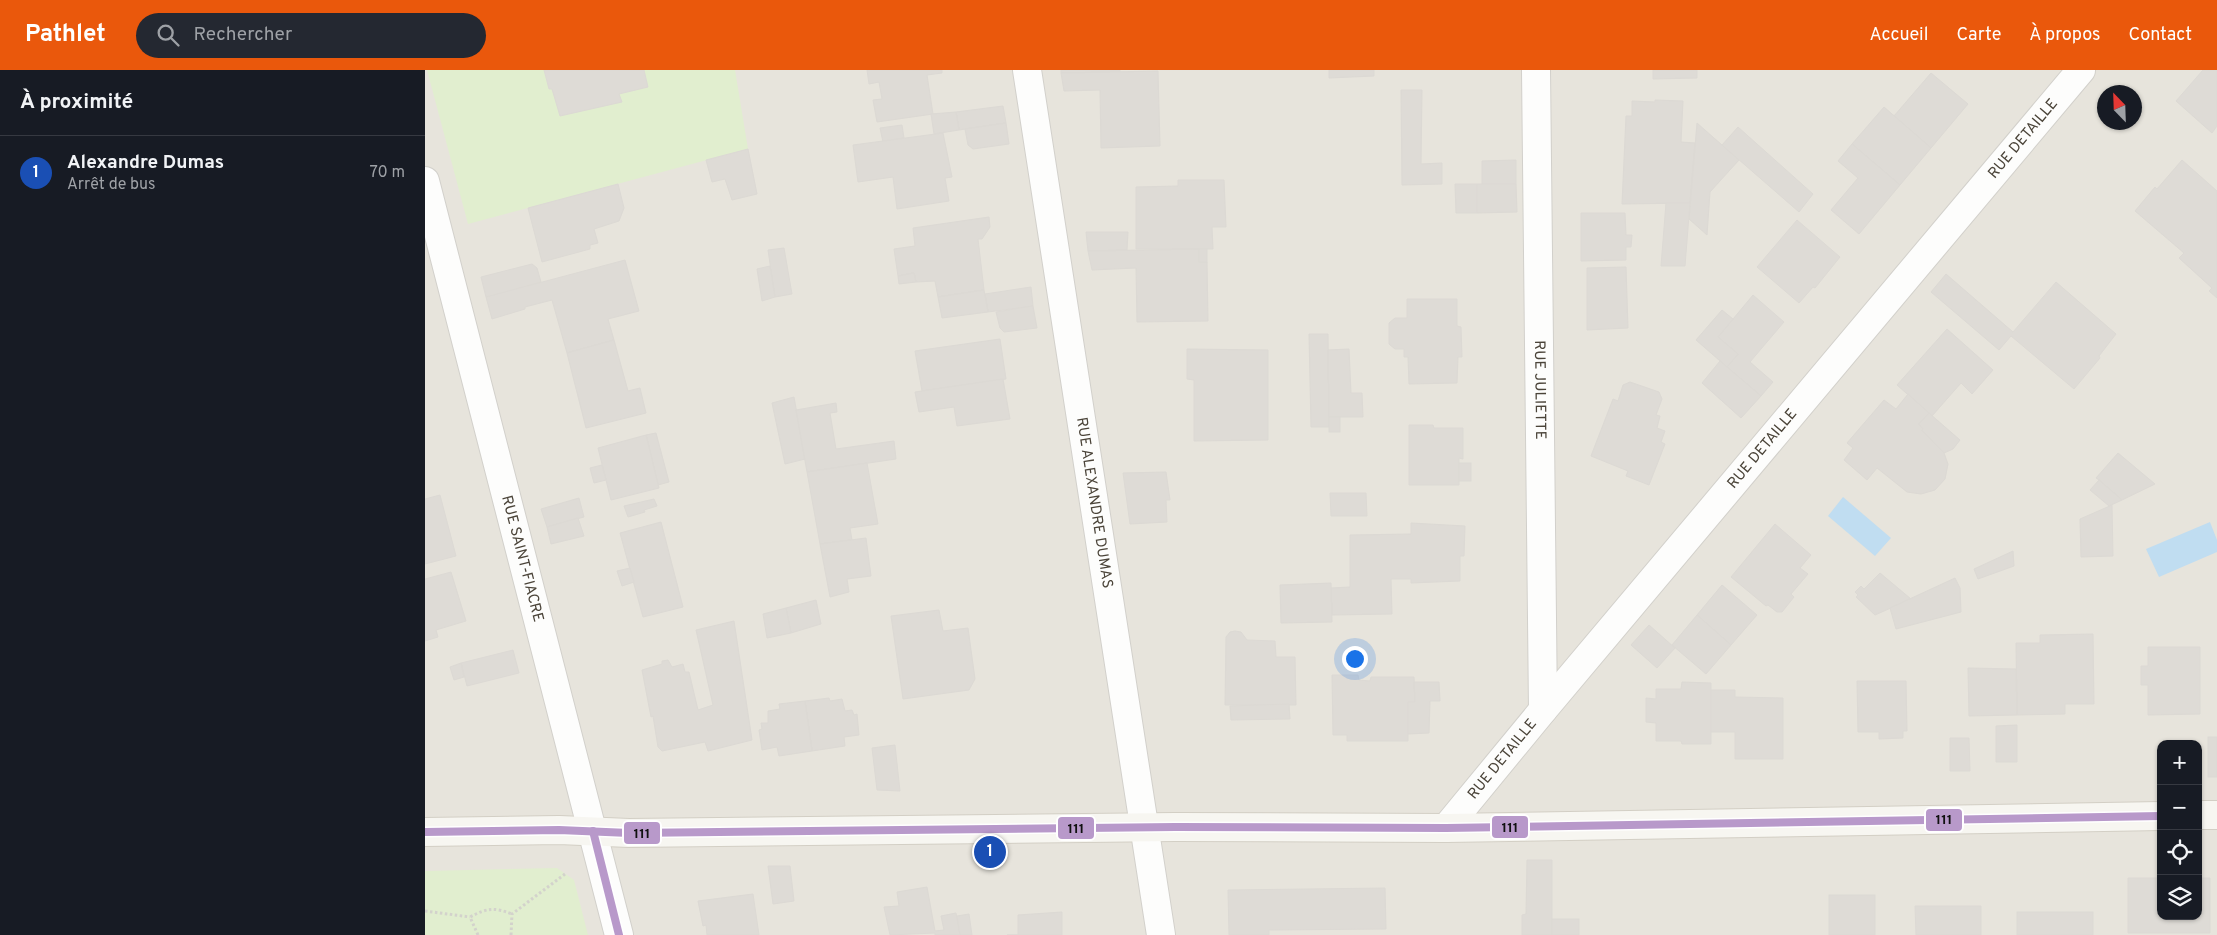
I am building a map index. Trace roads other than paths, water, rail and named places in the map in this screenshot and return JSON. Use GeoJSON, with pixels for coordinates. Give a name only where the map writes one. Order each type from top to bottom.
{"type":"FeatureCollection","features":[{"type":"Feature","properties":{"kind":"street","name":"RUE ALEXANDRE DUMAS"},"geometry":{"type":"LineString","coordinates":[[1027,70],[1161,935]]}},
{"type":"Feature","properties":{"kind":"street","name":"RUE JULIETTE"},"geometry":{"type":"LineString","coordinates":[[1536,70],[1543,710]]}},
{"type":"Feature","properties":{"kind":"street","name":"RUE DETAILLE"},"geometry":{"type":"LineString","coordinates":[[1445,828],[2081,70]]}},
{"type":"Feature","properties":{"kind":"street","name":"RUE SAINT-FIACRE"},"geometry":{"type":"LineString","coordinates":[[425,181],[619,935]]}},
{"type":"Feature","properties":{"kind":"street"},"geometry":{"type":"LineString","coordinates":[[2202,815],[2217,815]]}},
{"type":"Feature","properties":{"kind":"street"},"geometry":{"type":"LineString","coordinates":[[425,832],[593,831],[629,833],[1144,827],[1445,828],[2157,816]]}},
{"type":"Feature","properties":{"kind":"water"},"geometry":{"type":"Polygon","coordinates":[[[1843,497],[1891,538],[1875,556],[1828,516],[1843,497]]]}},
{"type":"Feature","properties":{"kind":"water"},"geometry":{"type":"Polygon","coordinates":[[[2210,522],[2217,540],[2217,552],[2159,577],[2146,549],[2210,522]]]}},
{"type":"Feature","properties":{"kind":"place","name":"Alexandre Dumas"},"geometry":{"type":"Point","coordinates":[990,852]}}]}
